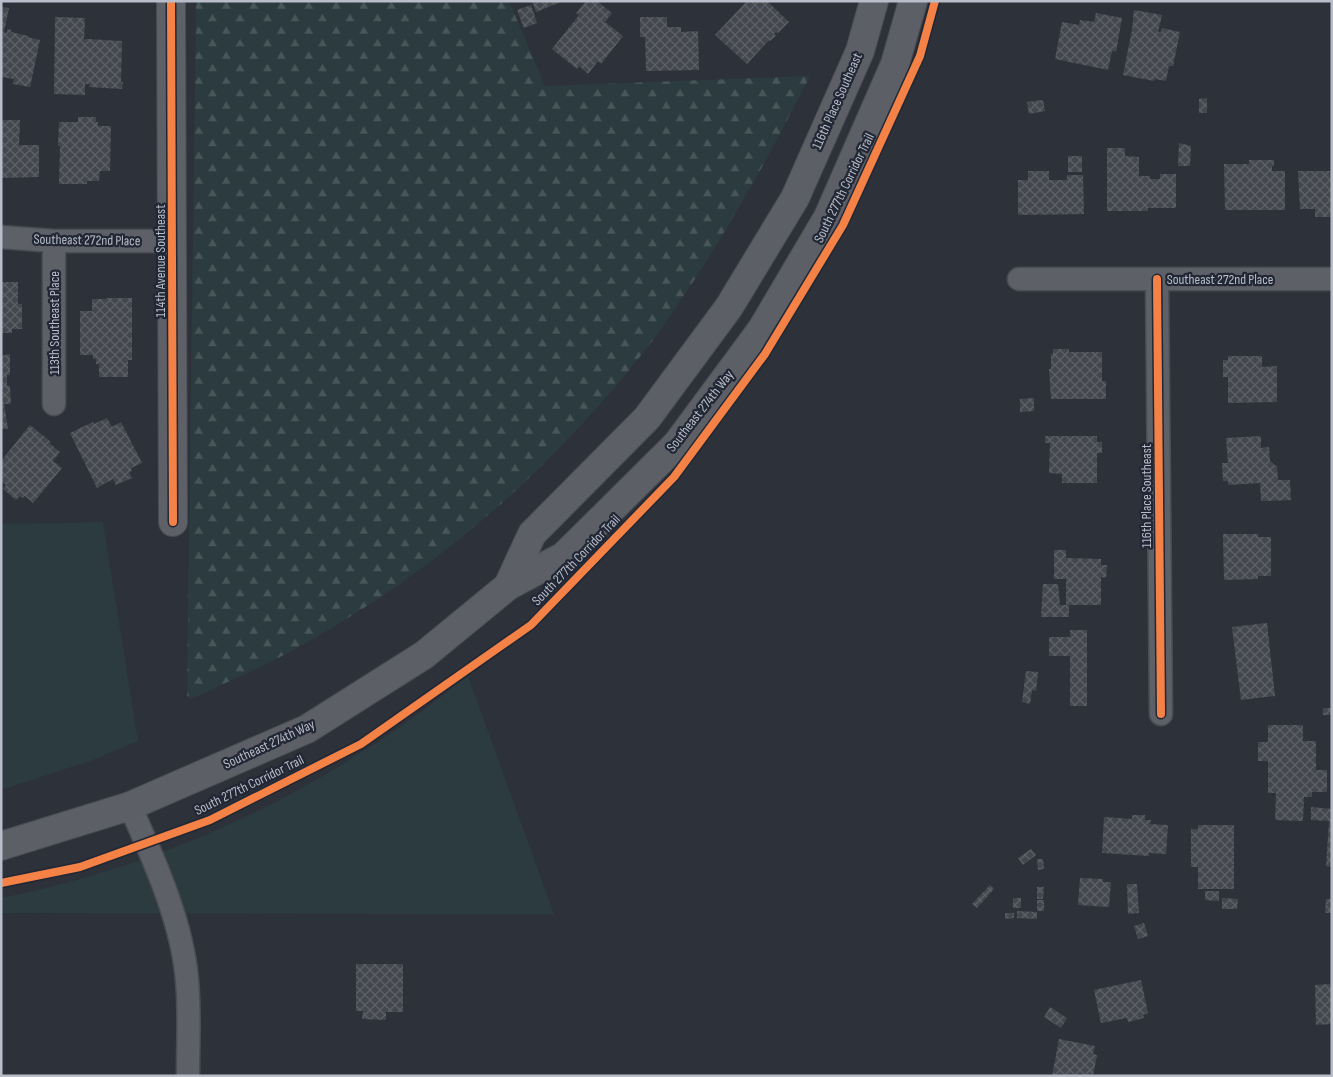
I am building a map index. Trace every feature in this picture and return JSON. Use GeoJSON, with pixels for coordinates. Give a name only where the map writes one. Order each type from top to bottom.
{"type":"FeatureCollection","features":[{"type":"Feature","properties":{"kind":"main road","name":"116th Place Southeast"},"geometry":{"type":"LineString","coordinates":[[795,198],[860,51],[874,1]]}},
{"type":"Feature","properties":{"kind":"main road","name":"Southeast 274th Way"},"geometry":{"type":"LineString","coordinates":[[1,846],[130,806],[307,729],[424,655],[508,586],[564,556],[677,444],[762,328],[828,217],[894,64],[913,1]]}},
{"type":"Feature","properties":{"kind":"main road","name":"Southeast 274th Way"},"geometry":{"type":"LineString","coordinates":[[508,586],[532,534],[647,418],[729,307],[795,198]]}},
{"type":"Feature","properties":{"kind":"street","name":"114th Avenue Southeast"},"geometry":{"type":"LineString","coordinates":[[171,1],[173,522]]}},
{"type":"Feature","properties":{"kind":"street","name":"Southeast 272nd Place"},"geometry":{"type":"LineString","coordinates":[[1,237],[54,241],[172,241]]}},
{"type":"Feature","properties":{"kind":"street","name":"113th Southeast Place"},"geometry":{"type":"LineString","coordinates":[[54,241],[54,404]]}},
{"type":"Feature","properties":{"kind":"street","name":"Southeast 272nd Place"},"geometry":{"type":"LineString","coordinates":[[1019,279],[1332,279]]}},
{"type":"Feature","properties":{"kind":"street","name":"116th Place Southeast"},"geometry":{"type":"LineString","coordinates":[[1157,279],[1161,714]]}},
{"type":"Feature","properties":{"kind":"street"},"geometry":{"type":"LineString","coordinates":[[130,806],[177,925],[187,980],[188,1076]]}},
{"type":"Feature","properties":{"kind":"green space"},"geometry":{"type":"Polygon","coordinates":[[[196,1],[509,1],[545,86],[810,76],[737,210],[706,262],[656,336],[578,429],[536,472],[444,551],[396,587],[345,620],[293,650],[191,699],[187,697],[196,1]]]}},
{"type":"Feature","properties":{"kind":"green space"},"geometry":{"type":"Polygon","coordinates":[[[103,522],[138,741],[93,760],[1,790],[1,524],[103,522]]]}},
{"type":"Feature","properties":{"kind":"green space"},"geometry":{"type":"Polygon","coordinates":[[[468,676],[554,914],[1,913],[1,898],[95,875],[141,860],[232,823],[276,802],[374,744],[468,676]]]}},
{"type":"Feature","properties":{"kind":"building"},"geometry":{"type":"Polygon","coordinates":[[[532,1],[563,1],[536,12],[532,1]]]}},
{"type":"Feature","properties":{"kind":"building"},"geometry":{"type":"Polygon","coordinates":[[[586,1],[597,1],[612,13],[605,22],[623,36],[601,64],[598,61],[588,74],[579,66],[577,69],[552,49],[579,15],[576,13],[586,1]]]}},
{"type":"Feature","properties":{"kind":"building"},"geometry":{"type":"Polygon","coordinates":[[[747,1],[767,1],[789,22],[778,33],[774,34],[776,36],[769,40],[747,64],[715,35],[747,1]]]}},
{"type":"Feature","properties":{"kind":"building"},"geometry":{"type":"Polygon","coordinates":[[[531,5],[537,23],[524,28],[517,10],[531,5]]]}},
{"type":"Feature","properties":{"kind":"building"},"geometry":{"type":"Polygon","coordinates":[[[1,7],[9,8],[4,32],[7,33],[7,29],[11,30],[11,32],[40,40],[30,87],[13,84],[14,79],[1,77],[1,7]]]}},
{"type":"Feature","properties":{"kind":"building"},"geometry":{"type":"Polygon","coordinates":[[[1134,10],[1162,15],[1158,32],[1161,32],[1162,28],[1180,32],[1173,66],[1169,66],[1166,81],[1155,79],[1154,81],[1123,75],[1134,10]]]}},
{"type":"Feature","properties":{"kind":"building"},"geometry":{"type":"Polygon","coordinates":[[[1096,13],[1122,18],[1116,52],[1112,51],[1108,70],[1055,59],[1062,22],[1079,25],[1080,20],[1094,22],[1096,13]]]}},
{"type":"Feature","properties":{"kind":"building"},"geometry":{"type":"Polygon","coordinates":[[[55,17],[85,18],[84,40],[122,41],[122,89],[89,87],[90,84],[85,84],[85,95],[54,94],[55,17]]]}},
{"type":"Feature","properties":{"kind":"building"},"geometry":{"type":"Polygon","coordinates":[[[640,17],[667,17],[667,27],[681,27],[681,32],[698,31],[699,70],[646,71],[645,37],[640,37],[640,17]]]}},
{"type":"Feature","properties":{"kind":"building"},"geometry":{"type":"Polygon","coordinates":[[[1207,98],[1207,113],[1199,113],[1199,99],[1207,98]]]}},
{"type":"Feature","properties":{"kind":"building"},"geometry":{"type":"Polygon","coordinates":[[[1043,100],[1045,111],[1029,114],[1027,102],[1043,100]]]}},
{"type":"Feature","properties":{"kind":"building"},"geometry":{"type":"Polygon","coordinates":[[[78,117],[96,117],[98,126],[111,126],[110,171],[100,171],[99,181],[87,181],[87,184],[59,184],[59,122],[78,122],[78,117]]]}},
{"type":"Feature","properties":{"kind":"building"},"geometry":{"type":"Polygon","coordinates":[[[1,120],[20,120],[19,145],[39,145],[39,177],[1,178],[1,120]]]}},
{"type":"Feature","properties":{"kind":"building"},"geometry":{"type":"Polygon","coordinates":[[[1179,143],[1191,146],[1190,166],[1178,166],[1179,143]]]}},
{"type":"Feature","properties":{"kind":"building"},"geometry":{"type":"Polygon","coordinates":[[[1107,148],[1125,148],[1125,156],[1139,157],[1139,176],[1150,176],[1150,179],[1160,179],[1160,174],[1176,174],[1176,208],[1148,208],[1148,211],[1107,211],[1107,148]]]}},
{"type":"Feature","properties":{"kind":"building"},"geometry":{"type":"Polygon","coordinates":[[[1068,156],[1082,156],[1082,172],[1068,172],[1068,156]]]}},
{"type":"Feature","properties":{"kind":"building"},"geometry":{"type":"Polygon","coordinates":[[[1249,160],[1274,160],[1272,171],[1285,171],[1285,210],[1225,210],[1224,164],[1249,164],[1249,160]]]}},
{"type":"Feature","properties":{"kind":"building"},"geometry":{"type":"Polygon","coordinates":[[[1028,171],[1049,171],[1049,180],[1067,180],[1067,175],[1083,175],[1084,214],[1018,215],[1018,180],[1028,180],[1028,171]]]}},
{"type":"Feature","properties":{"kind":"building"},"geometry":{"type":"Polygon","coordinates":[[[1298,171],[1332,171],[1332,217],[1315,217],[1315,209],[1300,209],[1298,171]]]}},
{"type":"Feature","properties":{"kind":"building"},"geometry":{"type":"Polygon","coordinates":[[[1,282],[18,282],[18,304],[22,304],[22,329],[12,329],[12,333],[1,333],[1,282]]]}},
{"type":"Feature","properties":{"kind":"building"},"geometry":{"type":"Polygon","coordinates":[[[132,298],[132,360],[128,360],[128,377],[99,377],[99,364],[96,364],[96,359],[93,359],[93,355],[80,355],[80,311],[92,311],[92,299],[132,298]]]}},
{"type":"Feature","properties":{"kind":"building"},"geometry":{"type":"Polygon","coordinates":[[[1053,349],[1069,349],[1069,352],[1102,352],[1102,381],[1106,381],[1106,399],[1051,399],[1049,369],[1051,369],[1053,349]]]}},
{"type":"Feature","properties":{"kind":"building"},"geometry":{"type":"Polygon","coordinates":[[[10,354],[10,375],[7,375],[7,386],[10,386],[11,404],[4,404],[8,429],[1,429],[1,356],[10,354]]]}},
{"type":"Feature","properties":{"kind":"building"},"geometry":{"type":"Polygon","coordinates":[[[1228,356],[1262,356],[1262,367],[1277,366],[1277,402],[1228,403],[1228,377],[1223,377],[1223,360],[1228,360],[1228,356]]]}},
{"type":"Feature","properties":{"kind":"building"},"geometry":{"type":"Polygon","coordinates":[[[1034,398],[1034,411],[1020,412],[1020,399],[1034,398]]]}},
{"type":"Feature","properties":{"kind":"building"},"geometry":{"type":"Polygon","coordinates":[[[107,418],[112,427],[121,422],[142,463],[131,468],[132,471],[129,472],[132,478],[116,485],[113,479],[97,488],[70,433],[93,422],[94,424],[107,418]]]}},
{"type":"Feature","properties":{"kind":"building"},"geometry":{"type":"Polygon","coordinates":[[[30,425],[60,452],[53,461],[62,468],[33,503],[25,496],[22,498],[20,496],[16,500],[3,489],[6,485],[1,481],[1,461],[30,425]]]}},
{"type":"Feature","properties":{"kind":"building"},"geometry":{"type":"Polygon","coordinates":[[[1045,436],[1097,436],[1097,442],[1102,442],[1102,453],[1097,453],[1097,483],[1062,483],[1062,474],[1049,473],[1050,443],[1045,443],[1045,436]]]}},
{"type":"Feature","properties":{"kind":"building"},"geometry":{"type":"Polygon","coordinates":[[[1261,436],[1261,448],[1269,447],[1270,461],[1277,467],[1278,480],[1290,480],[1291,500],[1261,501],[1260,483],[1228,485],[1228,481],[1223,481],[1222,463],[1228,463],[1226,438],[1261,436]]]}},
{"type":"Feature","properties":{"kind":"building"},"geometry":{"type":"Polygon","coordinates":[[[1223,534],[1258,534],[1258,537],[1271,537],[1271,576],[1258,576],[1258,579],[1224,580],[1223,534]]]}},
{"type":"Feature","properties":{"kind":"building"},"geometry":{"type":"Polygon","coordinates":[[[1054,550],[1066,550],[1066,558],[1101,559],[1101,565],[1107,565],[1106,578],[1101,577],[1101,605],[1069,605],[1069,617],[1041,617],[1043,584],[1058,584],[1060,605],[1066,605],[1066,579],[1054,579],[1054,550]]]}},
{"type":"Feature","properties":{"kind":"building"},"geometry":{"type":"Polygon","coordinates":[[[1267,623],[1275,696],[1241,700],[1232,627],[1267,623]]]}},
{"type":"Feature","properties":{"kind":"building"},"geometry":{"type":"Polygon","coordinates":[[[1070,630],[1087,630],[1087,706],[1070,706],[1070,656],[1049,656],[1049,637],[1070,637],[1070,630]]]}},
{"type":"Feature","properties":{"kind":"building"},"geometry":{"type":"Polygon","coordinates":[[[1026,671],[1038,672],[1036,691],[1032,690],[1030,704],[1022,702],[1026,671]]]}},
{"type":"Feature","properties":{"kind":"building"},"geometry":{"type":"Polygon","coordinates":[[[1323,708],[1332,708],[1332,715],[1323,715],[1323,708]]]}},
{"type":"Feature","properties":{"kind":"building"},"geometry":{"type":"Polygon","coordinates":[[[1268,725],[1303,725],[1303,741],[1316,741],[1316,770],[1327,770],[1327,792],[1312,792],[1312,797],[1304,797],[1303,821],[1275,820],[1276,793],[1268,793],[1268,761],[1258,761],[1258,742],[1268,742],[1268,725]]]}},
{"type":"Feature","properties":{"kind":"building"},"geometry":{"type":"Polygon","coordinates":[[[1311,807],[1332,809],[1332,867],[1326,866],[1329,821],[1311,820],[1311,807]]]}},
{"type":"Feature","properties":{"kind":"building"},"geometry":{"type":"Polygon","coordinates":[[[1132,815],[1145,815],[1145,820],[1151,820],[1150,824],[1168,825],[1166,854],[1149,853],[1149,856],[1102,853],[1104,817],[1132,819],[1132,815]]]}},
{"type":"Feature","properties":{"kind":"building"},"geometry":{"type":"Polygon","coordinates":[[[1198,825],[1234,825],[1234,889],[1198,889],[1198,867],[1191,867],[1191,829],[1198,829],[1198,825]]]}},
{"type":"Feature","properties":{"kind":"building"},"geometry":{"type":"Polygon","coordinates":[[[1031,849],[1036,855],[1023,865],[1018,858],[1031,849]]]}},
{"type":"Feature","properties":{"kind":"building"},"geometry":{"type":"Polygon","coordinates":[[[1037,859],[1043,859],[1044,869],[1038,870],[1037,859]]]}},
{"type":"Feature","properties":{"kind":"building"},"geometry":{"type":"Polygon","coordinates":[[[1080,878],[1103,879],[1103,882],[1111,882],[1109,907],[1078,905],[1080,878]]]}},
{"type":"Feature","properties":{"kind":"building"},"geometry":{"type":"Polygon","coordinates":[[[1127,884],[1137,884],[1139,913],[1128,914],[1127,884]]]}},
{"type":"Feature","properties":{"kind":"building"},"geometry":{"type":"Polygon","coordinates":[[[990,885],[994,889],[977,908],[972,904],[990,885]]]}},
{"type":"Feature","properties":{"kind":"building"},"geometry":{"type":"Polygon","coordinates":[[[1037,887],[1044,887],[1043,899],[1037,899],[1037,887]]]}},
{"type":"Feature","properties":{"kind":"building"},"geometry":{"type":"Polygon","coordinates":[[[1205,891],[1219,891],[1219,901],[1205,900],[1205,891]]]}},
{"type":"Feature","properties":{"kind":"building"},"geometry":{"type":"Polygon","coordinates":[[[1013,898],[1021,898],[1021,908],[1013,908],[1013,898]]]}},
{"type":"Feature","properties":{"kind":"building"},"geometry":{"type":"Polygon","coordinates":[[[1222,898],[1238,899],[1237,909],[1222,909],[1222,898]]]}},
{"type":"Feature","properties":{"kind":"building"},"geometry":{"type":"Polygon","coordinates":[[[1326,899],[1332,899],[1332,913],[1325,913],[1326,899]]]}},
{"type":"Feature","properties":{"kind":"building"},"geometry":{"type":"Polygon","coordinates":[[[1037,900],[1044,900],[1044,911],[1037,911],[1037,900]]]}},
{"type":"Feature","properties":{"kind":"building"},"geometry":{"type":"Polygon","coordinates":[[[1017,911],[1037,912],[1037,919],[1017,918],[1017,911]]]}},
{"type":"Feature","properties":{"kind":"building"},"geometry":{"type":"Polygon","coordinates":[[[1005,913],[1014,913],[1014,918],[1005,919],[1005,913]]]}},
{"type":"Feature","properties":{"kind":"building"},"geometry":{"type":"Polygon","coordinates":[[[1144,923],[1148,936],[1138,939],[1134,926],[1144,923]]]}},
{"type":"Feature","properties":{"kind":"building"},"geometry":{"type":"Polygon","coordinates":[[[356,964],[403,964],[403,1012],[386,1012],[386,1020],[362,1019],[363,1011],[356,1011],[356,964]]]}},
{"type":"Feature","properties":{"kind":"building"},"geometry":{"type":"Polygon","coordinates":[[[1141,980],[1148,1013],[1143,1015],[1144,1018],[1128,1022],[1127,1018],[1101,1023],[1094,990],[1141,980]]]}},
{"type":"Feature","properties":{"kind":"building"},"geometry":{"type":"Polygon","coordinates":[[[1330,984],[1332,989],[1332,1024],[1316,1025],[1315,985],[1330,984]]]}},
{"type":"Feature","properties":{"kind":"building"},"geometry":{"type":"Polygon","coordinates":[[[1050,1007],[1067,1018],[1061,1028],[1044,1017],[1050,1007]]]}},
{"type":"Feature","properties":{"kind":"building"},"geometry":{"type":"Polygon","coordinates":[[[1059,1039],[1095,1046],[1093,1054],[1097,1055],[1093,1076],[1052,1076],[1059,1039]]]}},
{"type":"Feature","properties":{"kind":"cycle path"},"geometry":{"type":"LineString","coordinates":[[171,1],[173,522]]}},
{"type":"Feature","properties":{"kind":"cycle path","name":"South 277th Corridor Trail"},"geometry":{"type":"LineString","coordinates":[[1,883],[80,867],[210,820],[361,744],[531,625],[674,477],[765,354],[843,225],[920,56],[935,1]]}},
{"type":"Feature","properties":{"kind":"cycle path"},"geometry":{"type":"LineString","coordinates":[[1157,279],[1161,714]]}}]}
